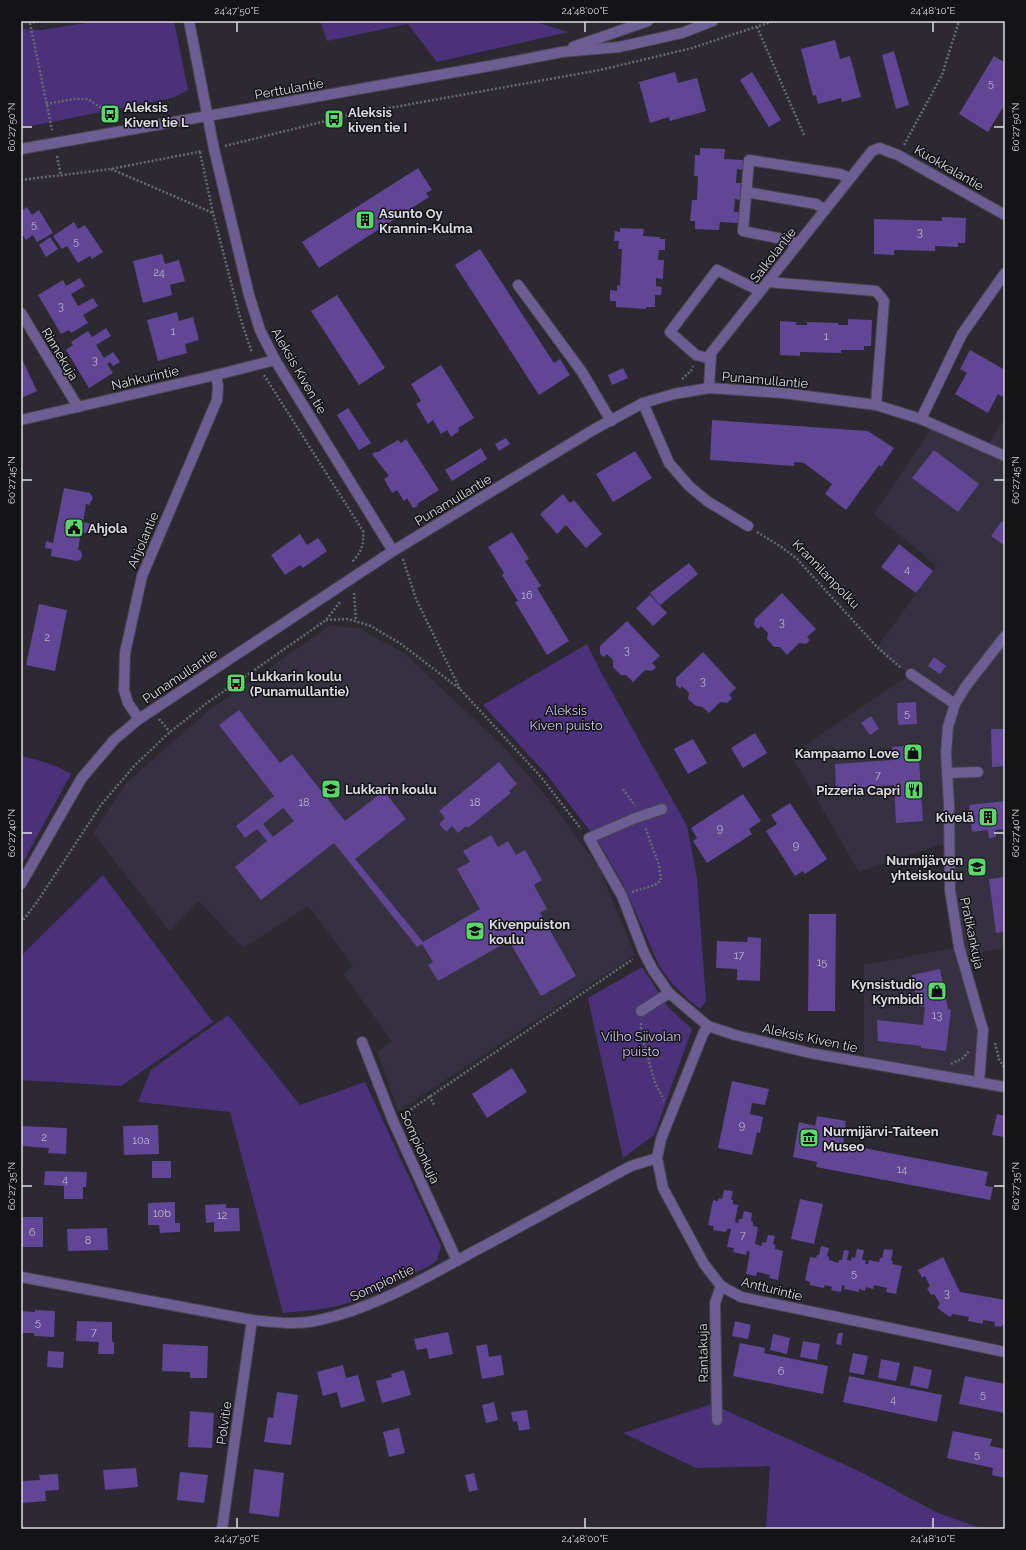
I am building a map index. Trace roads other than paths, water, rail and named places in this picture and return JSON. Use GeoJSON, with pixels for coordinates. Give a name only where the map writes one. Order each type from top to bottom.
{"type":"FeatureCollection","features":[{"type":"Feature","properties":{"kind":"street","name":"Aleksis Kiven tie"},"geometry":{"type":"LineString","coordinates":[[189,21],[214,149],[249,295],[260,330],[274,360],[394,551]]}},
{"type":"Feature","properties":{"kind":"street","name":"Perttulantie"},"geometry":{"type":"LineString","coordinates":[[562,52],[648,21]]}},
{"type":"Feature","properties":{"kind":"street","name":"Perttulantie"},"geometry":{"type":"LineString","coordinates":[[21,149],[562,52],[619,47],[682,33],[713,21]]}},
{"type":"Feature","properties":{"kind":"street","name":"Salkolantie"},"geometry":{"type":"LineString","coordinates":[[709,388],[711,353],[872,151],[879,148]]}},
{"type":"Feature","properties":{"kind":"street","name":"Kuokkalantie"},"geometry":{"type":"LineString","coordinates":[[879,148],[898,154],[1005,215]]}},
{"type":"Feature","properties":{"kind":"street"},"geometry":{"type":"LineString","coordinates":[[798,244],[787,240],[743,231],[749,160],[840,174],[850,178]]}},
{"type":"Feature","properties":{"kind":"street"},"geometry":{"type":"LineString","coordinates":[[746,192],[816,204],[825,210]]}},
{"type":"Feature","properties":{"kind":"street"},"geometry":{"type":"LineString","coordinates":[[711,359],[696,355],[670,332],[717,270],[760,292]]}},
{"type":"Feature","properties":{"kind":"street"},"geometry":{"type":"LineString","coordinates":[[921,419],[962,334],[1005,273]]}},
{"type":"Feature","properties":{"kind":"street"},"geometry":{"type":"LineString","coordinates":[[768,282],[876,291],[884,301],[876,405]]}},
{"type":"Feature","properties":{"kind":"street"},"geometry":{"type":"LineString","coordinates":[[518,285],[582,372],[611,421]]}},
{"type":"Feature","properties":{"kind":"street","name":"Rinnekuja"},"geometry":{"type":"LineString","coordinates":[[21,313],[78,407]]}},
{"type":"Feature","properties":{"kind":"street","name":"Nahkurintie"},"geometry":{"type":"LineString","coordinates":[[21,420],[216,375],[274,360]]}},
{"type":"Feature","properties":{"kind":"street","name":"Ahjolantie"},"geometry":{"type":"LineString","coordinates":[[139,719],[128,704],[124,690],[125,653],[142,576],[217,400],[218,386],[216,375]]}},
{"type":"Feature","properties":{"kind":"street","name":"Punamullantie"},"geometry":{"type":"LineString","coordinates":[[21,884],[81,779],[114,740],[139,719],[394,551],[611,421],[643,404],[674,394],[709,388],[783,393],[876,405],[921,419],[1005,456]]}},
{"type":"Feature","properties":{"kind":"street"},"geometry":{"type":"LineString","coordinates":[[643,404],[669,463],[689,486],[707,500],[748,526]]}},
{"type":"Feature","properties":{"kind":"street","name":"Pratikankuja"},"geometry":{"type":"LineString","coordinates":[[979,1082],[983,1030],[959,947],[950,890],[946,753],[948,727],[955,704],[966,686],[1005,636]]}},
{"type":"Feature","properties":{"kind":"street"},"geometry":{"type":"LineString","coordinates":[[911,674],[955,704]]}},
{"type":"Feature","properties":{"kind":"street"},"geometry":{"type":"LineString","coordinates":[[947,773],[978,772]]}},
{"type":"Feature","properties":{"kind":"street","name":"Aleksis Kiven tie"},"geometry":{"type":"LineString","coordinates":[[662,809],[640,816],[589,838],[622,896],[644,953],[653,970],[669,993],[708,1026],[735,1036],[810,1053],[1005,1087]]}},
{"type":"Feature","properties":{"kind":"street"},"geometry":{"type":"LineString","coordinates":[[641,1011],[669,993]]}},
{"type":"Feature","properties":{"kind":"street","name":"Antturintie"},"geometry":{"type":"LineString","coordinates":[[708,1026],[661,1139],[657,1158],[663,1188],[704,1264],[721,1286],[741,1297],[1005,1352]]}},
{"type":"Feature","properties":{"kind":"street","name":"Sompionkuja"},"geometry":{"type":"LineString","coordinates":[[362,1042],[394,1121],[457,1261]]}},
{"type":"Feature","properties":{"kind":"street","name":"Sompiontie"},"geometry":{"type":"LineString","coordinates":[[21,1278],[252,1320],[285,1324],[314,1322],[378,1302],[457,1261],[631,1166],[657,1158]]}},
{"type":"Feature","properties":{"kind":"street","name":"Rantakuja"},"geometry":{"type":"LineString","coordinates":[[718,1420],[715,1303],[721,1286]]}},
{"type":"Feature","properties":{"kind":"street","name":"Polvitie"},"geometry":{"type":"LineString","coordinates":[[222,1529],[252,1320]]}},
{"type":"Feature","properties":{"kind":"place","name":"Aleksis Kiven tie L"},"geometry":{"type":"Point","coordinates":[110,114]}},
{"type":"Feature","properties":{"kind":"place","name":"Aleksis kiven tie I"},"geometry":{"type":"Point","coordinates":[334,119]}},
{"type":"Feature","properties":{"kind":"place","name":"Asunto Oy Krannin-Kulma"},"geometry":{"type":"Point","coordinates":[365,220]}},
{"type":"Feature","properties":{"kind":"place","name":"Ahjola"},"geometry":{"type":"Point","coordinates":[74,528]}},
{"type":"Feature","properties":{"kind":"place","name":"Lukkarin koulu (Punamullantie)"},"geometry":{"type":"Point","coordinates":[236,683]}},
{"type":"Feature","properties":{"kind":"place","name":"Kampaamo Love"},"geometry":{"type":"Point","coordinates":[913,753]}},
{"type":"Feature","properties":{"kind":"place","name":"Lukkarin koulu"},"geometry":{"type":"Point","coordinates":[331,789]}},
{"type":"Feature","properties":{"kind":"place","name":"Pizzeria Capri"},"geometry":{"type":"Point","coordinates":[914,790]}},
{"type":"Feature","properties":{"kind":"place","name":"Kivelä"},"geometry":{"type":"Point","coordinates":[988,817]}},
{"type":"Feature","properties":{"kind":"place","name":"Nurmijärven yhteiskoulu"},"geometry":{"type":"Point","coordinates":[977,867]}},
{"type":"Feature","properties":{"kind":"place","name":"Kivenpuiston koulu"},"geometry":{"type":"Point","coordinates":[475,931]}},
{"type":"Feature","properties":{"kind":"place","name":"Kynsistudio Kymbidi"},"geometry":{"type":"Point","coordinates":[937,991]}},
{"type":"Feature","properties":{"kind":"place","name":"Nurmijärvi-Taiteen Museo"},"geometry":{"type":"Point","coordinates":[809,1138]}},
{"type":"Feature","properties":{"kind":"park label","name":"Aleksis Kiven puisto"},"geometry":{"type":"Point","coordinates":[566,718]}},
{"type":"Feature","properties":{"kind":"park label","name":"Vilho Siivolan puisto"},"geometry":{"type":"Point","coordinates":[641,1044]}}]}
